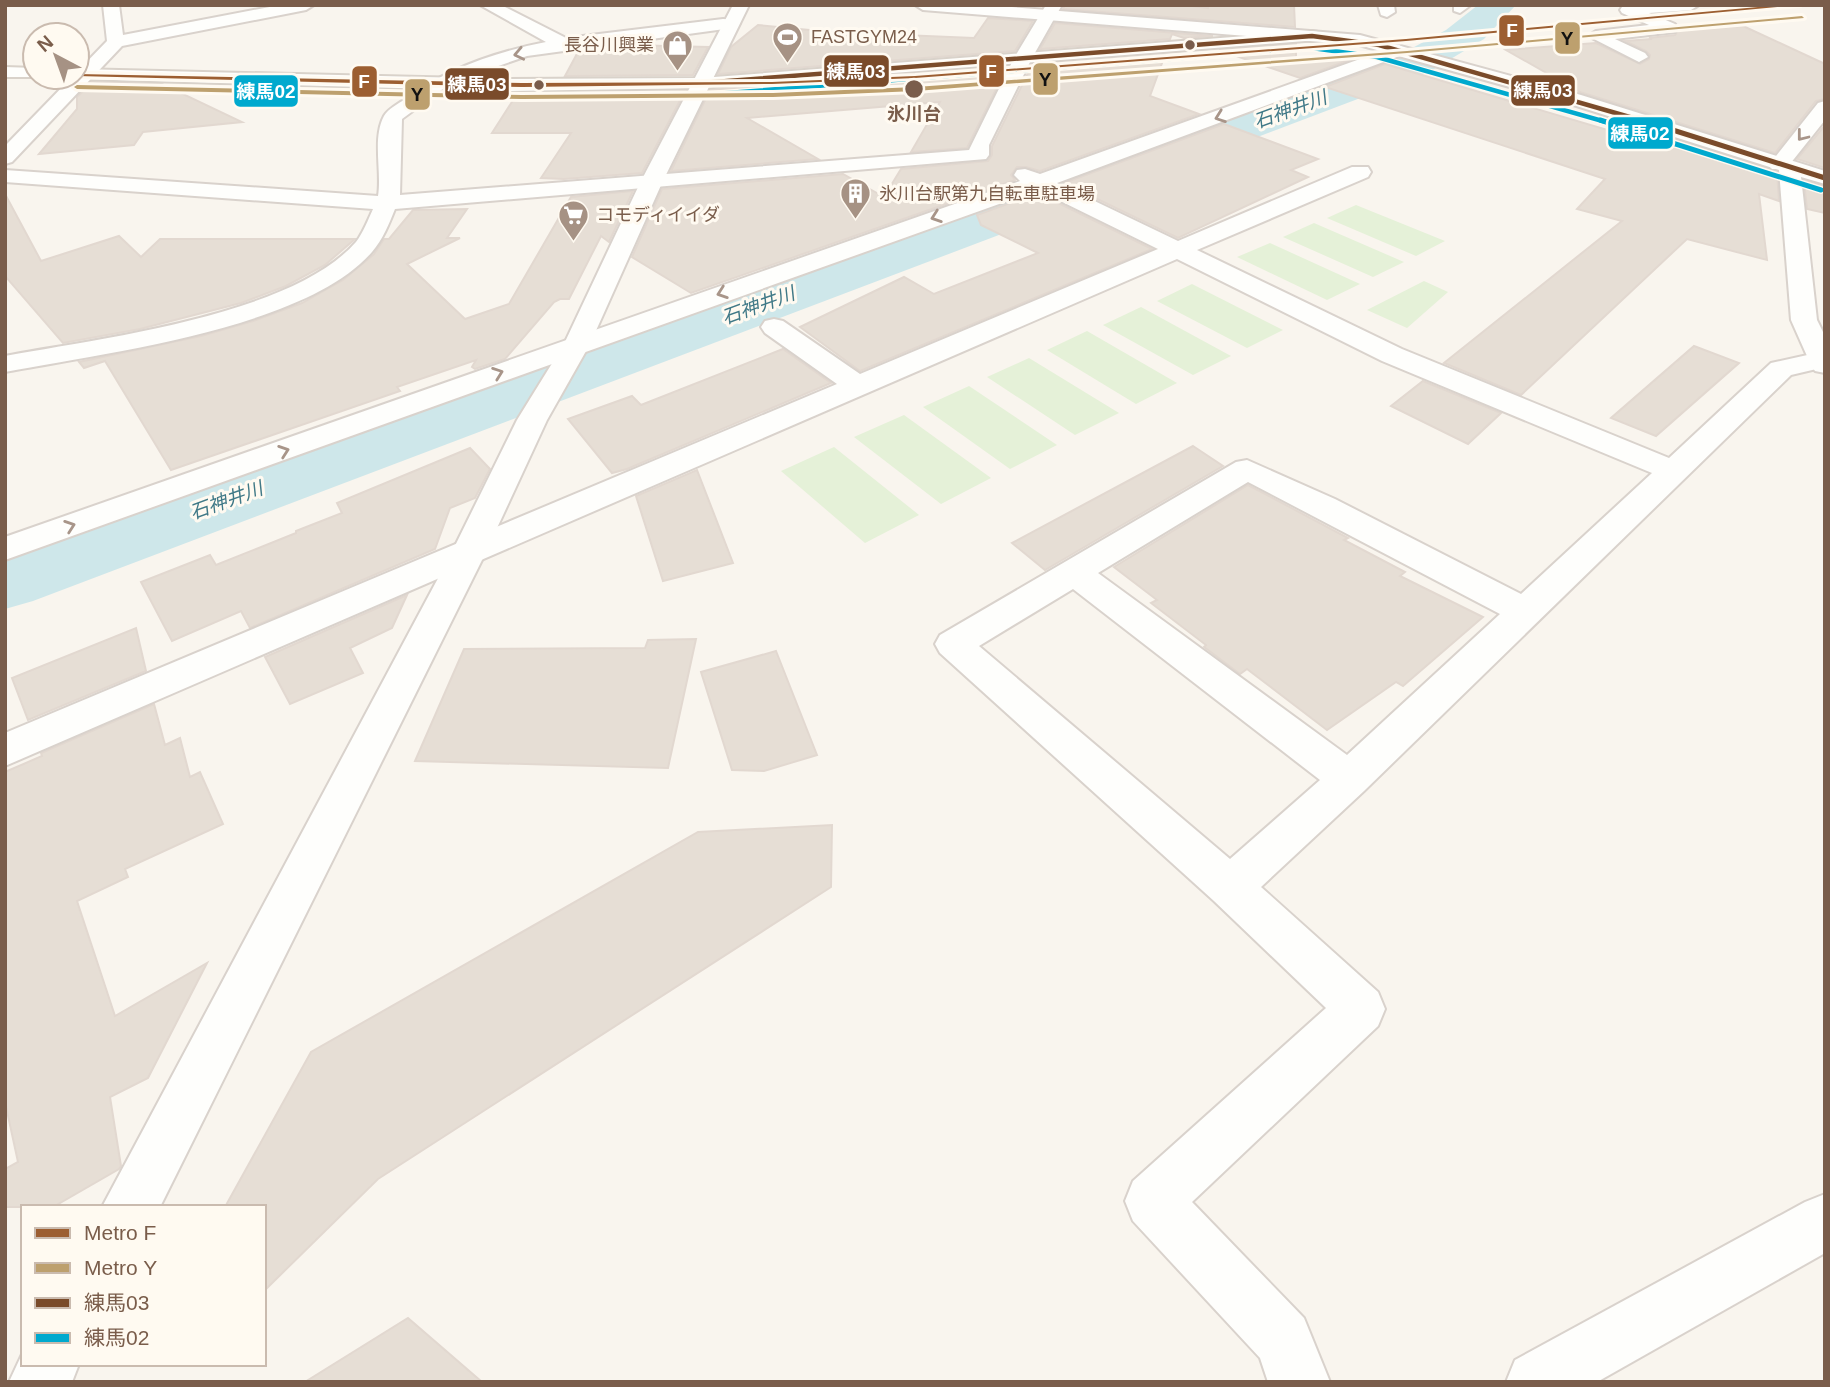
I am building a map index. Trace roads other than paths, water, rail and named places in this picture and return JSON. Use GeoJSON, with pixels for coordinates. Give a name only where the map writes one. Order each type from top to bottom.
{"type":"FeatureCollection","features":[{"type":"Feature","properties":{"kind":"street"},"geometry":{"type":"LineString","coordinates":[[111,5],[116,43]]}},
{"type":"Feature","properties":{"kind":"street"},"geometry":{"type":"LineString","coordinates":[[91,65],[116,43],[306,5]]}},
{"type":"Feature","properties":{"kind":"street"},"geometry":{"type":"LineString","coordinates":[[488,5],[564,44]]}},
{"type":"Feature","properties":{"kind":"street"},"geometry":{"type":"LineString","coordinates":[[923,5],[1051,10],[1360,40],[1574,99],[1825,178]]}},
{"type":"Feature","properties":{"kind":"street"},"geometry":{"type":"LineString","coordinates":[[1628,8],[1691,5]]}},
{"type":"Feature","properties":{"kind":"street"},"geometry":{"type":"LineString","coordinates":[[1628,8],[1669,28],[1596,36],[1639,57]]}},
{"type":"Feature","properties":{"kind":"street"},"geometry":{"type":"LineString","coordinates":[[979,155],[979,145],[1023,58],[1051,10]]}},
{"type":"Feature","properties":{"kind":"street"},"geometry":{"type":"LineString","coordinates":[[5,364],[203,326],[293,293],[330,274],[364,247],[387,203],[392,181],[387,157],[393,117],[464,72],[497,59],[564,44],[736,14]]}},
{"type":"Feature","properties":{"kind":"street"},"geometry":{"type":"LineString","coordinates":[[131,1205],[468,554],[532,420],[577,344],[651,183],[736,14]]}},
{"type":"Feature","properties":{"kind":"street"},"geometry":{"type":"LineString","coordinates":[[91,74],[443,83],[701,83],[1312,36]]}},
{"type":"Feature","properties":{"kind":"street"},"geometry":{"type":"LineString","coordinates":[[5,549],[1402,51]]}},
{"type":"Feature","properties":{"kind":"street"},"geometry":{"type":"LineString","coordinates":[[5,158],[66,91]]}},
{"type":"Feature","properties":{"kind":"street"},"geometry":{"type":"LineString","coordinates":[[1230,887],[1349,779],[1672,470],[1782,369],[1823,362],[1804,320],[1784,166],[1825,107]]}},
{"type":"Feature","properties":{"kind":"street"},"geometry":{"type":"LineString","coordinates":[[5,176],[387,203],[979,155],[993,159],[1392,355],[1672,470]]}},
{"type":"Feature","properties":{"kind":"street"},"geometry":{"type":"LineString","coordinates":[[5,750],[1360,172]]}},
{"type":"Feature","properties":{"kind":"street"},"geometry":{"type":"LineString","coordinates":[[774,327],[859,386]]}},
{"type":"Feature","properties":{"kind":"street"},"geometry":{"type":"LineString","coordinates":[[1299,1382],[1283,1339],[1153,1201],[1361,1009],[1230,887],[953,643],[1247,470],[1324,506],[1524,611]]}},
{"type":"Feature","properties":{"kind":"street"},"geometry":{"type":"LineString","coordinates":[[1074,572],[1349,779]]}},
{"type":"Feature","properties":{"kind":"street"},"geometry":{"type":"LineString","coordinates":[[1537,1382],[1825,1222]]}},
{"type":"Feature","properties":{"kind":"street"},"geometry":{"type":"LineString","coordinates":[[40,1382],[48,1366]]}},
{"type":"Feature","properties":{"kind":"waterway","name":"石神井川"},"geometry":{"type":"LineString","coordinates":[[5,582],[1415,63],[1460,38],[1498,5]]}},
{"type":"Feature","properties":{"kind":"metro line","name":"F"},"geometry":{"type":"LineString","coordinates":[[91,75],[522,85],[772,83],[915,77],[1406,40],[1798,5]]}},
{"type":"Feature","properties":{"kind":"metro line","name":"Y"},"geometry":{"type":"LineString","coordinates":[[91,87],[522,97],[773,95],[916,89],[1407,52],[1802,17]]}},
{"type":"Feature","properties":{"kind":"place","name":"FASTGYM24"},"geometry":{"type":"Point","coordinates":[788,64]}},
{"type":"Feature","properties":{"kind":"place","name":"長谷川興業"},"geometry":{"type":"Point","coordinates":[677,72]}},
{"type":"Feature","properties":{"kind":"place","name":"氷川台"},"geometry":{"type":"Point","coordinates":[914,89]}},
{"type":"Feature","properties":{"kind":"place","name":"氷川台駅第九自転車駐車場"},"geometry":{"type":"Point","coordinates":[856,221]}},
{"type":"Feature","properties":{"kind":"place","name":"コモディイイダ"},"geometry":{"type":"Point","coordinates":[573,242]}}]}
